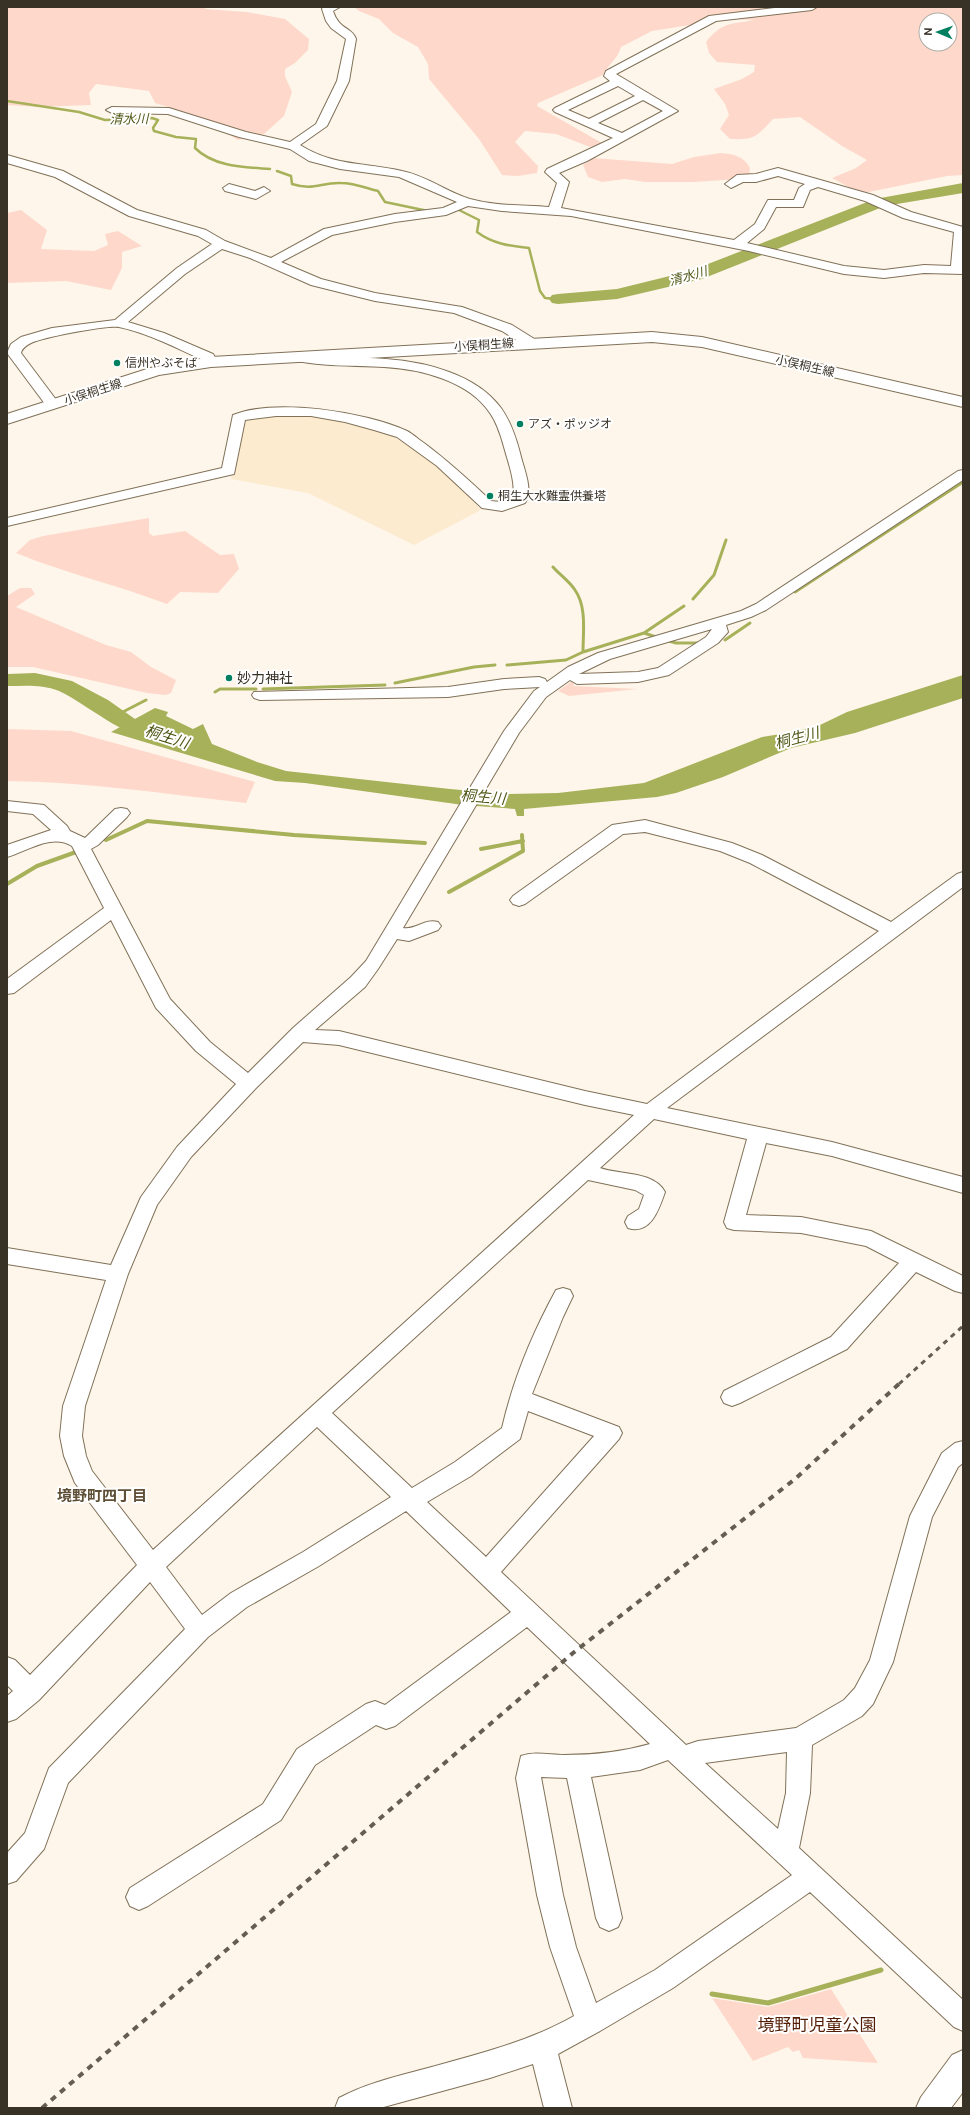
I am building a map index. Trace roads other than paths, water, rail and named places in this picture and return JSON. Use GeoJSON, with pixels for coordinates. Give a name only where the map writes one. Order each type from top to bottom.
{"type":"FeatureCollection","features":[{"type":"Feature","properties":{"kind":"main road","name":"小俣桐生線"},"geometry":{"type":"LineString","coordinates":[[7,419],[156,371],[211,362],[652,337],[702,342],[963,402]]}},
{"type":"Feature","properties":{"kind":"main road"},"geometry":{"type":"LineString","coordinates":[[932,2108],[963,2066]]}},
{"type":"Feature","properties":{"kind":"street"},"geometry":{"type":"LineString","coordinates":[[294,146],[296,141],[321,126],[343,81],[351,39],[350,36],[331,21],[328,9],[335,7]]}},
{"type":"Feature","properties":{"kind":"street"},"geometry":{"type":"LineString","coordinates":[[554,209],[563,186],[563,182],[551,172],[583,158],[672,111],[618,82],[610,76],[610,73],[713,18],[812,7]]}},
{"type":"Feature","properties":{"kind":"street"},"geometry":{"type":"LineString","coordinates":[[618,82],[559,110],[621,137]]}},
{"type":"Feature","properties":{"kind":"street"},"geometry":{"type":"LineString","coordinates":[[589,123],[643,96]]}},
{"type":"Feature","properties":{"kind":"street"},"geometry":{"type":"LineString","coordinates":[[112,110],[169,111],[243,136],[294,146],[313,158],[340,165],[401,174],[467,202],[502,207],[554,209],[750,247],[805,262],[863,272],[884,274],[924,269],[960,270],[960,230],[907,215],[869,198],[774,172],[756,178],[741,178],[731,184]]}},
{"type":"Feature","properties":{"kind":"street"},"geometry":{"type":"LineString","coordinates":[[7,158],[59,174],[132,213],[202,233],[221,244],[272,262],[335,288],[375,297],[448,308],[490,320],[508,328],[531,343]]}},
{"type":"Feature","properties":{"kind":"street"},"geometry":{"type":"LineString","coordinates":[[736,245],[760,226],[772,203],[799,204],[805,188],[817,183]]}},
{"type":"Feature","properties":{"kind":"street"},"geometry":{"type":"LineString","coordinates":[[228,188],[256,194],[264,190]]}},
{"type":"Feature","properties":{"kind":"street"},"geometry":{"type":"LineString","coordinates":[[272,262],[328,232],[395,218],[446,212],[467,202]]}},
{"type":"Feature","properties":{"kind":"street"},"geometry":{"type":"LineString","coordinates":[[119,323],[181,271],[221,244]]}},
{"type":"Feature","properties":{"kind":"street"},"geometry":{"type":"LineString","coordinates":[[53,405],[14,355],[14,350],[30,338],[52,332],[119,323],[159,336],[208,358],[211,362]]}},
{"type":"Feature","properties":{"kind":"street"},"geometry":{"type":"LineString","coordinates":[[7,522],[229,472],[238,418],[290,410],[337,416],[402,434],[442,463],[487,505],[502,507],[520,500],[522,490],[501,420],[488,401],[474,391],[445,376],[408,365],[375,362],[322,361],[298,357]]}},
{"type":"Feature","properties":{"kind":"street"},"geometry":{"type":"LineString","coordinates":[[200,1630],[83,1476],[75,1456],[72,1436],[74,1406],[118,1274],[148,1202],[184,1152],[249,1083],[300,1033],[358,982],[372,965],[512,731],[534,701],[564,676],[590,662],[625,648],[746,614],[777,598],[963,474]]}},
{"type":"Feature","properties":{"kind":"street"},"geometry":{"type":"LineString","coordinates":[[577,680],[638,677],[663,672],[715,638],[720,632],[720,627],[717,622]]}},
{"type":"Feature","properties":{"kind":"street"},"geometry":{"type":"LineString","coordinates":[[260,695],[448,692],[474,690],[504,684],[539,682]]}},
{"type":"Feature","properties":{"kind":"street"},"geometry":{"type":"LineString","coordinates":[[7,806],[38,809],[61,830],[61,835]]}},
{"type":"Feature","properties":{"kind":"street"},"geometry":{"type":"LineString","coordinates":[[82,846],[92,841],[121,813]]}},
{"type":"Feature","properties":{"kind":"street"},"geometry":{"type":"LineString","coordinates":[[519,900],[618,829],[645,826],[726,847],[756,859],[893,931]]}},
{"type":"Feature","properties":{"kind":"street"},"geometry":{"type":"LineString","coordinates":[[7,851],[50,836],[61,835],[76,840],[82,846],[168,1010],[189,1032],[234,1072],[249,1083]]}},
{"type":"Feature","properties":{"kind":"street"},"geometry":{"type":"LineString","coordinates":[[7,1711],[30,1692],[151,1566],[317,1412],[664,1099],[963,878]]}},
{"type":"Feature","properties":{"kind":"street"},"geometry":{"type":"LineString","coordinates":[[7,988],[70,940],[115,909]]}},
{"type":"Feature","properties":{"kind":"street"},"geometry":{"type":"LineString","coordinates":[[393,932],[409,935],[415,934],[432,926]]}},
{"type":"Feature","properties":{"kind":"street"},"geometry":{"type":"LineString","coordinates":[[300,1033],[310,1037],[339,1038],[584,1098],[832,1149],[963,1185]]}},
{"type":"Feature","properties":{"kind":"street"},"geometry":{"type":"LineString","coordinates":[[758,1134],[734,1222],[801,1225],[871,1238],[962,1285]]}},
{"type":"Feature","properties":{"kind":"street"},"geometry":{"type":"LineString","coordinates":[[585,1169],[594,1174],[643,1184],[655,1192],[648,1213],[635,1222]]}},
{"type":"Feature","properties":{"kind":"street"},"geometry":{"type":"LineString","coordinates":[[7,1256],[118,1274]]}},
{"type":"Feature","properties":{"kind":"street"},"geometry":{"type":"LineString","coordinates":[[732,1397],[839,1343],[913,1261]]}},
{"type":"Feature","properties":{"kind":"street"},"geometry":{"type":"LineString","coordinates":[[7,1872],[34,1840],[58,1776],[200,1630],[239,1600],[409,1500],[503,1441],[512,1433],[520,1399],[552,1318],[563,1296]]}},
{"type":"Feature","properties":{"kind":"street"},"geometry":{"type":"LineString","coordinates":[[486,1573],[611,1433],[520,1399]]}},
{"type":"Feature","properties":{"kind":"street"},"geometry":{"type":"LineString","coordinates":[[317,1412],[528,1613],[809,1876],[895,1953],[963,2018]]}},
{"type":"Feature","properties":{"kind":"street"},"geometry":{"type":"LineString","coordinates":[[591,2022],[587,2015],[563,1947],[550,1895],[528,1778],[530,1764],[578,1767],[653,1755],[677,1752],[698,1752],[800,1739],[854,1708],[864,1696],[881,1662],[920,1516],[950,1460],[963,1450]]}},
{"type":"Feature","properties":{"kind":"street"},"geometry":{"type":"LineString","coordinates":[[139,1897],[272,1812],[306,1757],[376,1712],[386,1718],[528,1613]]}},
{"type":"Feature","properties":{"kind":"street"},"geometry":{"type":"LineString","coordinates":[[7,1668],[30,1692]]}},
{"type":"Feature","properties":{"kind":"street"},"geometry":{"type":"LineString","coordinates":[[785,1853],[798,1793],[800,1739]]}},
{"type":"Feature","properties":{"kind":"street"},"geometry":{"type":"LineString","coordinates":[[578,1767],[609,1918]]}},
{"type":"Feature","properties":{"kind":"street"},"geometry":{"type":"LineString","coordinates":[[349,2108],[359,2102],[381,2094],[543,2048],[664,1979],[796,1889],[809,1876]]}},
{"type":"Feature","properties":{"kind":"street"},"geometry":{"type":"LineString","coordinates":[[543,2048],[558,2108]]}},
{"type":"Feature","properties":{"kind":"water"},"geometry":{"type":"Polygon","coordinates":[[[963,675],[963,698],[855,733],[791,748],[723,777],[676,793],[657,797],[524,809],[524,816],[517,816],[515,809],[463,805],[305,783],[275,781],[111,732],[155,708],[168,712],[166,716],[193,729],[203,724],[212,744],[257,762],[286,771],[506,794],[558,793],[644,783],[762,737],[793,732],[820,725],[847,712],[963,675]]]}},
{"type":"Feature","properties":{"kind":"waterway","name":"清水川"},"geometry":{"type":"LineString","coordinates":[[7,101],[79,112],[105,120],[152,118],[158,120],[153,128],[154,131],[176,137],[196,139],[195,148],[211,159],[230,165],[270,169]]}},
{"type":"Feature","properties":{"kind":"waterway","name":"清水川"},"geometry":{"type":"LineString","coordinates":[[277,171],[291,176],[292,184],[306,187],[346,183],[378,191],[385,202],[428,211]]}},
{"type":"Feature","properties":{"kind":"waterway","name":"清水川"},"geometry":{"type":"LineString","coordinates":[[558,299],[617,294],[696,275],[881,202],[963,188]]}},
{"type":"Feature","properties":{"kind":"waterway","name":"清水川"},"geometry":{"type":"LineString","coordinates":[[459,210],[479,220],[477,232],[483,236],[502,244],[529,248],[540,291],[545,298],[558,299]]}},
{"type":"Feature","properties":{"kind":"waterway"},"geometry":{"type":"LineString","coordinates":[[795,592],[963,482]]}},
{"type":"Feature","properties":{"kind":"waterway"},"geometry":{"type":"LineString","coordinates":[[693,599],[714,575],[726,540]]}},
{"type":"Feature","properties":{"kind":"waterway"},"geometry":{"type":"LineString","coordinates":[[553,567],[570,584],[579,597],[584,620],[583,652]]}},
{"type":"Feature","properties":{"kind":"waterway"},"geometry":{"type":"LineString","coordinates":[[644,633],[684,606]]}},
{"type":"Feature","properties":{"kind":"waterway"},"geometry":{"type":"LineString","coordinates":[[725,640],[750,623]]}},
{"type":"Feature","properties":{"kind":"waterway"},"geometry":{"type":"LineString","coordinates":[[583,652],[644,633]]}},
{"type":"Feature","properties":{"kind":"waterway"},"geometry":{"type":"LineString","coordinates":[[644,633],[659,638]]}},
{"type":"Feature","properties":{"kind":"waterway"},"geometry":{"type":"LineString","coordinates":[[665,640],[676,643],[698,643]]}},
{"type":"Feature","properties":{"kind":"waterway"},"geometry":{"type":"LineString","coordinates":[[507,665],[566,660],[583,652]]}},
{"type":"Feature","properties":{"kind":"waterway"},"geometry":{"type":"LineString","coordinates":[[395,683],[474,667],[495,665]]}},
{"type":"Feature","properties":{"kind":"waterway","name":"桐生川"},"geometry":{"type":"LineString","coordinates":[[7,680],[35,679],[65,686],[100,705],[127,724],[159,734]]}},
{"type":"Feature","properties":{"kind":"waterway"},"geometry":{"type":"LineString","coordinates":[[263,689],[385,685]]}},
{"type":"Feature","properties":{"kind":"waterway"},"geometry":{"type":"LineString","coordinates":[[215,692],[220,689],[256,689]]}},
{"type":"Feature","properties":{"kind":"waterway"},"geometry":{"type":"LineString","coordinates":[[115,716],[146,700]]}},
{"type":"Feature","properties":{"kind":"waterway"},"geometry":{"type":"LineString","coordinates":[[106,840],[147,821],[294,835],[425,843]]}},
{"type":"Feature","properties":{"kind":"waterway"},"geometry":{"type":"LineString","coordinates":[[522,835],[522,841]]}},
{"type":"Feature","properties":{"kind":"waterway"},"geometry":{"type":"LineString","coordinates":[[449,892],[523,851],[522,841]]}},
{"type":"Feature","properties":{"kind":"waterway"},"geometry":{"type":"LineString","coordinates":[[481,849],[522,841]]}},
{"type":"Feature","properties":{"kind":"waterway"},"geometry":{"type":"LineString","coordinates":[[7,884],[37,866],[76,852]]}},
{"type":"Feature","properties":{"kind":"waterway"},"geometry":{"type":"LineString","coordinates":[[712,1994],[768,2003],[881,1970]]}},
{"type":"Feature","properties":{"kind":"railway"},"geometry":{"type":"LineString","coordinates":[[899,1384],[963,1326]]}},
{"type":"Feature","properties":{"kind":"railway"},"geometry":{"type":"LineString","coordinates":[[42,2108],[573,1653],[795,1479],[900,1383]]}},
{"type":"Feature","properties":{"kind":"place","name":"信州やぶそば"},"geometry":{"type":"Point","coordinates":[117,363]}},
{"type":"Feature","properties":{"kind":"place","name":"アズ・ポッジオ"},"geometry":{"type":"Point","coordinates":[520,424]}},
{"type":"Feature","properties":{"kind":"place","name":"桐生大水難霊供養塔"},"geometry":{"type":"Point","coordinates":[490,496]}},
{"type":"Feature","properties":{"kind":"place","name":"妙力神社"},"geometry":{"type":"Point","coordinates":[229,678]}},
{"type":"Feature","properties":{"kind":"district","name":"境野町四丁目"},"geometry":{"type":"Point","coordinates":[102,1496]}},
{"type":"Feature","properties":{"kind":"park label","name":"境野町児童公園"},"geometry":{"type":"Point","coordinates":[817,2025]}}]}
